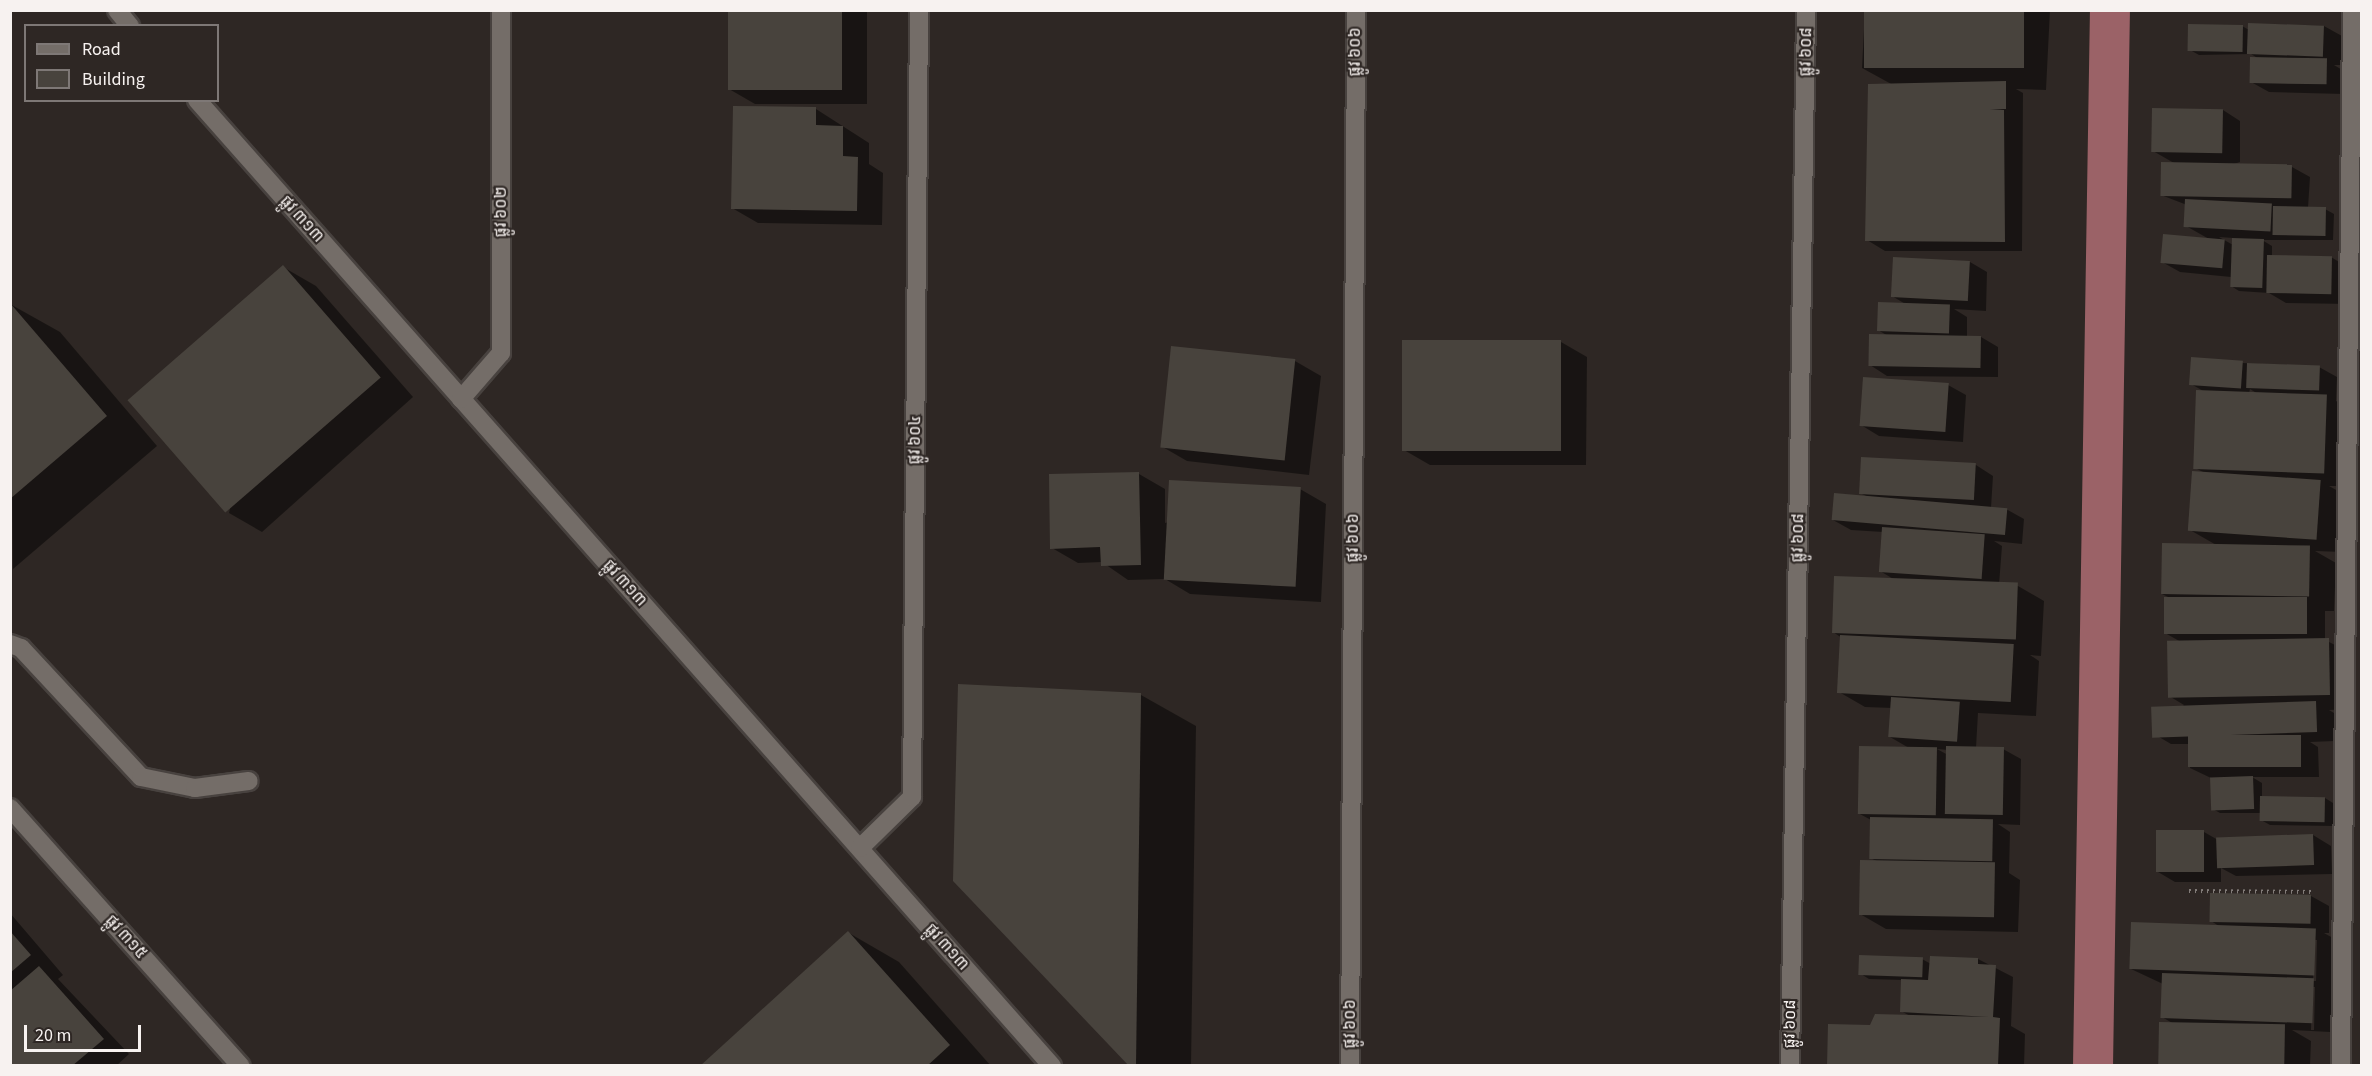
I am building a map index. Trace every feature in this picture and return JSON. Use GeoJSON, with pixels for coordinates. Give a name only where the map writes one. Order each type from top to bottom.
{"type":"FeatureCollection","features":[{"type":"Feature","properties":{"kind":"street"},"geometry":{"type":"LineString","coordinates":[[117,10],[128,24]]}},
{"type":"Feature","properties":{"kind":"street","name":"ផ្លូវ ៦០២"},"geometry":{"type":"LineString","coordinates":[[461,399],[501,353],[501,10]]}},
{"type":"Feature","properties":{"kind":"street","name":"ផ្លូវ ៦០៤"},"geometry":{"type":"LineString","coordinates":[[860,848],[912,797],[919,10]]}},
{"type":"Feature","properties":{"kind":"street","name":"ផ្លូវ ៦០៦"},"geometry":{"type":"LineString","coordinates":[[1350,1065],[1356,10]]}},
{"type":"Feature","properties":{"kind":"street","name":"ផ្លូវ ៦០៨"},"geometry":{"type":"LineString","coordinates":[[1790,1065],[1806,10]]}},
{"type":"Feature","properties":{"kind":"street"},"geometry":{"type":"LineString","coordinates":[[2341,1065],[2352,10]]}},
{"type":"Feature","properties":{"kind":"street","name":"ផ្លូវ ៣១៣"},"geometry":{"type":"LineString","coordinates":[[199,102],[1052,1065]]}},
{"type":"Feature","properties":{"kind":"street"},"geometry":{"type":"LineString","coordinates":[[10,644],[21,648],[141,777],[195,788],[249,781]]}},
{"type":"Feature","properties":{"kind":"street","name":"ផ្លូវ ៣១៥"},"geometry":{"type":"LineString","coordinates":[[10,808],[241,1065]]}},
{"type":"Feature","properties":{"kind":"path"},"geometry":{"type":"LineString","coordinates":[[2189,891],[2343,892]]}},
{"type":"Feature","properties":{"kind":"building"},"geometry":{"type":"Polygon","coordinates":[[[728,10],[842,10],[842,90],[728,90],[728,10]]]}},
{"type":"Feature","properties":{"kind":"building"},"geometry":{"type":"Polygon","coordinates":[[[1864,10],[2024,10],[2024,68],[1864,68],[1864,10]]]}},
{"type":"Feature","properties":{"kind":"building"},"geometry":{"type":"Polygon","coordinates":[[[2248,23],[2324,26],[2323,57],[2247,54],[2248,23]]]}},
{"type":"Feature","properties":{"kind":"building"},"geometry":{"type":"Polygon","coordinates":[[[2188,24],[2243,25],[2243,52],[2188,51],[2188,24]]]}},
{"type":"Feature","properties":{"kind":"building"},"geometry":{"type":"Polygon","coordinates":[[[2250,57],[2327,58],[2327,84],[2250,83],[2250,57]]]}},
{"type":"Feature","properties":{"kind":"building"},"geometry":{"type":"Polygon","coordinates":[[[2006,81],[2006,109],[1990,109],[2004,110],[2005,242],[1865,241],[1868,84],[2006,81]]]}},
{"type":"Feature","properties":{"kind":"building"},"geometry":{"type":"Polygon","coordinates":[[[733,106],[816,107],[816,125],[843,126],[843,156],[858,157],[857,211],[731,209],[733,106]]]}},
{"type":"Feature","properties":{"kind":"building"},"geometry":{"type":"Polygon","coordinates":[[[2152,108],[2223,109],[2222,153],[2151,152],[2152,108]]]}},
{"type":"Feature","properties":{"kind":"building"},"geometry":{"type":"Polygon","coordinates":[[[2161,162],[2292,164],[2291,198],[2160,196],[2161,162]]]}},
{"type":"Feature","properties":{"kind":"building"},"geometry":{"type":"Polygon","coordinates":[[[2185,199],[2272,204],[2270,232],[2184,227],[2185,199]]]}},
{"type":"Feature","properties":{"kind":"building"},"geometry":{"type":"Polygon","coordinates":[[[2273,206],[2326,207],[2325,236],[2272,235],[2273,206]]]}},
{"type":"Feature","properties":{"kind":"building"},"geometry":{"type":"Polygon","coordinates":[[[2163,234],[2225,239],[2222,268],[2160,263],[2163,234]]]}},
{"type":"Feature","properties":{"kind":"building"},"geometry":{"type":"Polygon","coordinates":[[[2232,238],[2264,239],[2262,288],[2230,287],[2232,238]]]}},
{"type":"Feature","properties":{"kind":"building"},"geometry":{"type":"Polygon","coordinates":[[[2267,255],[2332,256],[2331,294],[2266,293],[2267,255]]]}},
{"type":"Feature","properties":{"kind":"building"},"geometry":{"type":"Polygon","coordinates":[[[1893,257],[1970,261],[1968,301],[1891,297],[1893,257]]]}},
{"type":"Feature","properties":{"kind":"building"},"geometry":{"type":"Polygon","coordinates":[[[283,265],[381,377],[225,513],[128,400],[283,265]]]}},
{"type":"Feature","properties":{"kind":"building"},"geometry":{"type":"Polygon","coordinates":[[[1878,302],[1950,305],[1949,333],[1877,331],[1878,302]]]}},
{"type":"Feature","properties":{"kind":"building"},"geometry":{"type":"Polygon","coordinates":[[[10,303],[107,416],[10,499],[10,303]]]}},
{"type":"Feature","properties":{"kind":"building"},"geometry":{"type":"Polygon","coordinates":[[[1869,334],[1981,336],[1980,368],[1868,366],[1869,334]]]}},
{"type":"Feature","properties":{"kind":"building"},"geometry":{"type":"Polygon","coordinates":[[[1402,340],[1561,340],[1561,451],[1402,451],[1402,340]]]}},
{"type":"Feature","properties":{"kind":"building"},"geometry":{"type":"Polygon","coordinates":[[[1171,346],[1295,359],[1285,461],[1160,447],[1171,346]]]}},
{"type":"Feature","properties":{"kind":"building"},"geometry":{"type":"Polygon","coordinates":[[[2191,357],[2243,361],[2241,389],[2189,385],[2191,357]]]}},
{"type":"Feature","properties":{"kind":"building"},"geometry":{"type":"Polygon","coordinates":[[[2247,363],[2320,366],[2319,391],[2246,388],[2247,363]]]}},
{"type":"Feature","properties":{"kind":"building"},"geometry":{"type":"Polygon","coordinates":[[[1863,377],[1949,383],[1945,432],[1860,426],[1863,377]]]}},
{"type":"Feature","properties":{"kind":"building"},"geometry":{"type":"Polygon","coordinates":[[[2196,390],[2327,395],[2324,474],[2193,469],[2196,390]]]}},
{"type":"Feature","properties":{"kind":"building"},"geometry":{"type":"Polygon","coordinates":[[[1861,457],[1976,463],[1974,500],[1859,494],[1861,457]]]}},
{"type":"Feature","properties":{"kind":"building"},"geometry":{"type":"Polygon","coordinates":[[[2192,471],[2321,480],[2317,540],[2188,531],[2192,471]]]}},
{"type":"Feature","properties":{"kind":"building"},"geometry":{"type":"Polygon","coordinates":[[[1139,472],[1141,565],[1101,566],[1100,547],[1050,549],[1049,474],[1139,472]]]}},
{"type":"Feature","properties":{"kind":"building"},"geometry":{"type":"Polygon","coordinates":[[[1169,480],[1301,487],[1296,587],[1164,580],[1169,480]]]}},
{"type":"Feature","properties":{"kind":"building"},"geometry":{"type":"Polygon","coordinates":[[[1834,493],[2007,508],[2005,535],[1832,520],[1834,493]]]}},
{"type":"Feature","properties":{"kind":"building"},"geometry":{"type":"Polygon","coordinates":[[[1882,527],[1985,534],[1982,579],[1879,572],[1882,527]]]}},
{"type":"Feature","properties":{"kind":"building"},"geometry":{"type":"Polygon","coordinates":[[[2162,543],[2310,546],[2309,597],[2161,594],[2162,543]]]}},
{"type":"Feature","properties":{"kind":"building"},"geometry":{"type":"Polygon","coordinates":[[[1834,576],[2018,582],[2016,639],[1832,633],[1834,576]]]}},
{"type":"Feature","properties":{"kind":"building"},"geometry":{"type":"Polygon","coordinates":[[[2164,597],[2307,597],[2307,634],[2164,634],[2164,597]]]}},
{"type":"Feature","properties":{"kind":"building"},"geometry":{"type":"Polygon","coordinates":[[[1840,635],[2014,644],[2011,702],[1837,693],[1840,635]]]}},
{"type":"Feature","properties":{"kind":"building"},"geometry":{"type":"Polygon","coordinates":[[[2329,638],[2330,695],[2168,698],[2167,641],[2329,638]]]}},
{"type":"Feature","properties":{"kind":"building"},"geometry":{"type":"Polygon","coordinates":[[[958,684],[1141,693],[1136,1066],[1129,1066],[953,881],[958,684]]]}},
{"type":"Feature","properties":{"kind":"building"},"geometry":{"type":"Polygon","coordinates":[[[1891,697],[1960,702],[1957,742],[1888,737],[1891,697]]]}},
{"type":"Feature","properties":{"kind":"building"},"geometry":{"type":"Polygon","coordinates":[[[2316,701],[2317,732],[2152,738],[2151,707],[2316,701]]]}},
{"type":"Feature","properties":{"kind":"building"},"geometry":{"type":"Polygon","coordinates":[[[2188,735],[2301,735],[2301,767],[2188,767],[2188,735]]]}},
{"type":"Feature","properties":{"kind":"building"},"geometry":{"type":"Polygon","coordinates":[[[1859,746],[1937,747],[1936,815],[1858,814],[1859,746]]]}},
{"type":"Feature","properties":{"kind":"building"},"geometry":{"type":"Polygon","coordinates":[[[1946,746],[2004,747],[2003,815],[1945,814],[1946,746]]]}},
{"type":"Feature","properties":{"kind":"building"},"geometry":{"type":"Polygon","coordinates":[[[2253,776],[2254,809],[2211,810],[2210,778],[2253,776]]]}},
{"type":"Feature","properties":{"kind":"building"},"geometry":{"type":"Polygon","coordinates":[[[2260,796],[2325,797],[2325,822],[2260,821],[2260,796]]]}},
{"type":"Feature","properties":{"kind":"building"},"geometry":{"type":"Polygon","coordinates":[[[1870,817],[1993,819],[1992,861],[1869,859],[1870,817]]]}},
{"type":"Feature","properties":{"kind":"building"},"geometry":{"type":"Polygon","coordinates":[[[2156,830],[2204,830],[2204,872],[2156,872],[2156,830]]]}},
{"type":"Feature","properties":{"kind":"building"},"geometry":{"type":"Polygon","coordinates":[[[2313,834],[2314,865],[2217,868],[2216,837],[2313,834]]]}},
{"type":"Feature","properties":{"kind":"building"},"geometry":{"type":"Polygon","coordinates":[[[1860,860],[1995,862],[1994,917],[1859,915],[1860,860]]]}},
{"type":"Feature","properties":{"kind":"building"},"geometry":{"type":"Polygon","coordinates":[[[2210,893],[2311,895],[2310,924],[2209,922],[2210,893]]]}},
{"type":"Feature","properties":{"kind":"building"},"geometry":{"type":"Polygon","coordinates":[[[2131,922],[2316,928],[2314,975],[2129,969],[2131,922]]]}},
{"type":"Feature","properties":{"kind":"building"},"geometry":{"type":"Polygon","coordinates":[[[10,931],[31,955],[10,973],[10,931]]]}},
{"type":"Feature","properties":{"kind":"building"},"geometry":{"type":"Polygon","coordinates":[[[848,931],[950,1045],[927,1066],[700,1066],[848,931]]]}},
{"type":"Feature","properties":{"kind":"building"},"geometry":{"type":"Polygon","coordinates":[[[1859,955],[1923,957],[1922,977],[1858,975],[1859,955]]]}},
{"type":"Feature","properties":{"kind":"building"},"geometry":{"type":"Polygon","coordinates":[[[1930,956],[1978,958],[1978,964],[1996,965],[1993,1017],[2000,1018],[1998,1066],[1827,1066],[1828,1024],[1870,1025],[1875,1014],[1989,1017],[1900,1012],[1901,979],[1928,980],[1930,956]]]}},
{"type":"Feature","properties":{"kind":"building"},"geometry":{"type":"Polygon","coordinates":[[[39,966],[104,1039],[72,1066],[10,1066],[10,991],[39,966]]]}},
{"type":"Feature","properties":{"kind":"building"},"geometry":{"type":"Polygon","coordinates":[[[2162,973],[2314,978],[2312,1023],[2160,1018],[2162,973]]]}},
{"type":"Feature","properties":{"kind":"building"},"geometry":{"type":"Polygon","coordinates":[[[2159,1022],[2285,1024],[2284,1066],[2158,1066],[2159,1022]]]}},
{"type":"Feature","properties":{"kind":"waterway"},"geometry":{"type":"LineString","coordinates":[[2093,1066],[2110,10]]}}]}
